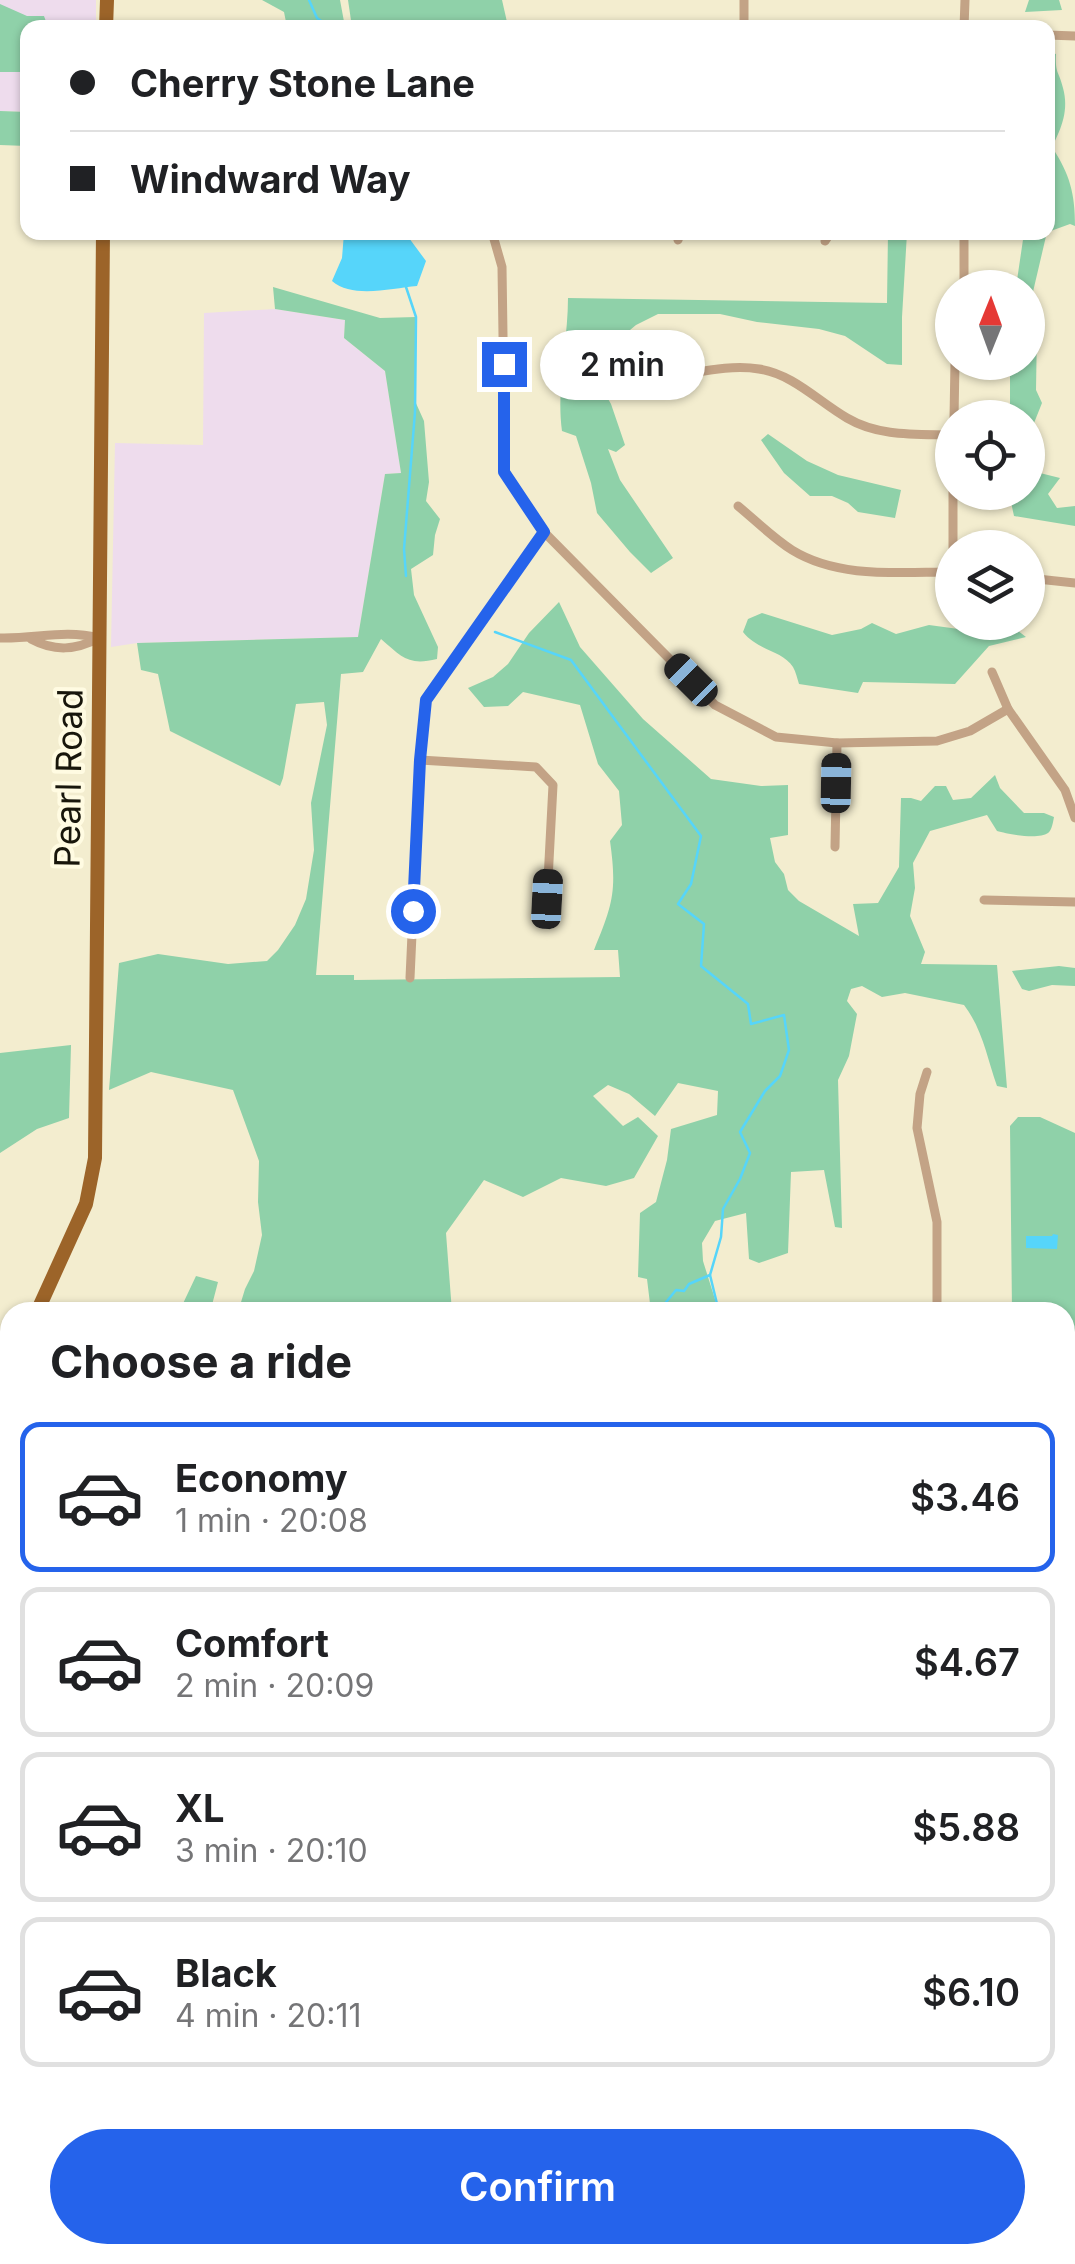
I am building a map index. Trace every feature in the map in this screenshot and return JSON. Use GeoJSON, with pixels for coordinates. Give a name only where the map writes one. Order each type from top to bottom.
{"type":"FeatureCollection","features":[{"type":"Feature","properties":{"kind":"main road","name":"Pearl Road"},"geometry":{"type":"LineString","coordinates":[[42,1302],[86,1204],[96,1158],[103,240]]}},
{"type":"Feature","properties":{"kind":"street"},"geometry":{"type":"LineString","coordinates":[[494,240],[502,267],[504,472],[544,532],[715,704],[776,736],[837,743],[937,740],[970,731],[1008,708]]}},
{"type":"Feature","properties":{"kind":"street"},"geometry":{"type":"LineString","coordinates":[[964,240],[964,270]]}},
{"type":"Feature","properties":{"kind":"street"},"geometry":{"type":"LineString","coordinates":[[667,378],[727,368],[762,369],[874,430],[935,435]]}},
{"type":"Feature","properties":{"kind":"street"},"geometry":{"type":"LineString","coordinates":[[738,506],[790,550],[814,561],[871,572],[935,572]]}},
{"type":"Feature","properties":{"kind":"street"},"geometry":{"type":"LineString","coordinates":[[410,978],[426,700],[544,532]]}},
{"type":"Feature","properties":{"kind":"street"},"geometry":{"type":"LineString","coordinates":[[1045,580],[1075,583]]}},
{"type":"Feature","properties":{"kind":"street"},"geometry":{"type":"LineString","coordinates":[[0,638],[31,639],[64,633],[100,638]]}},
{"type":"Feature","properties":{"kind":"street"},"geometry":{"type":"LineString","coordinates":[[992,672],[1008,708],[1065,790],[1075,818]]}},
{"type":"Feature","properties":{"kind":"street"},"geometry":{"type":"LineString","coordinates":[[835,847],[837,743]]}},
{"type":"Feature","properties":{"kind":"street"},"geometry":{"type":"LineString","coordinates":[[420,760],[536,767],[553,784],[547,899]]}},
{"type":"Feature","properties":{"kind":"street"},"geometry":{"type":"LineString","coordinates":[[984,900],[1075,902]]}},
{"type":"Feature","properties":{"kind":"street"},"geometry":{"type":"LineString","coordinates":[[926,1072],[917,1128],[937,1222],[937,1302]]}},
{"type":"Feature","properties":{"kind":"shaded area"},"geometry":{"type":"Polygon","coordinates":[[[0,0],[96,0],[96,20],[20,20],[20,112],[0,111],[0,0]]]}},
{"type":"Feature","properties":{"kind":"shaded area"},"geometry":{"type":"Polygon","coordinates":[[[275,309],[345,320],[344,338],[385,371],[401,473],[385,474],[358,637],[111,647],[115,443],[203,445],[204,313],[275,309]]]}},
{"type":"Feature","properties":{"kind":"green space"},"geometry":{"type":"Polygon","coordinates":[[[262,0],[340,0],[344,20],[286,20],[284,12],[262,0]]]}},
{"type":"Feature","properties":{"kind":"green space"},"geometry":{"type":"Polygon","coordinates":[[[348,0],[502,0],[507,20],[351,20],[348,0]]]}},
{"type":"Feature","properties":{"kind":"green space"},"geometry":{"type":"Polygon","coordinates":[[[1029,0],[1059,0],[1062,10],[1025,12],[1029,0]]]}},
{"type":"Feature","properties":{"kind":"green space"},"geometry":{"type":"Polygon","coordinates":[[[0,4],[27,16],[44,16],[45,20],[20,20],[20,72],[0,72],[0,4]]]}},
{"type":"Feature","properties":{"kind":"green space"},"geometry":{"type":"Polygon","coordinates":[[[1055,54],[1065,104],[1055,140],[1055,54]]]}},
{"type":"Feature","properties":{"kind":"green space"},"geometry":{"type":"Polygon","coordinates":[[[0,111],[20,112],[20,146],[0,145],[0,111]]]}},
{"type":"Feature","properties":{"kind":"green space"},"geometry":{"type":"Polygon","coordinates":[[[1055,152],[1074,204],[1075,226],[1055,229],[1055,152]]]}},
{"type":"Feature","properties":{"kind":"green space"},"geometry":{"type":"Polygon","coordinates":[[[888,240],[907,240],[902,365],[887,364],[845,336],[720,314],[658,314],[636,325],[612,345],[604,367],[603,390],[625,445],[616,452],[608,449],[620,480],[673,558],[651,573],[597,513],[576,436],[562,431],[560,398],[568,298],[887,303],[888,240]]]}},
{"type":"Feature","properties":{"kind":"green space"},"geometry":{"type":"Polygon","coordinates":[[[1023,240],[1045,240],[1038,270],[1019,270],[1023,240]]]}},
{"type":"Feature","properties":{"kind":"green space"},"geometry":{"type":"Polygon","coordinates":[[[273,287],[380,318],[416,317],[415,401],[424,421],[429,482],[426,501],[440,519],[433,555],[411,569],[414,595],[438,647],[437,659],[406,658],[381,639],[363,672],[341,674],[316,975],[354,975],[354,980],[620,977],[618,950],[594,950],[612,897],[610,841],[622,825],[619,791],[598,764],[580,705],[523,692],[508,706],[484,707],[468,688],[493,677],[508,664],[529,633],[559,602],[580,647],[643,719],[711,779],[761,786],[788,785],[788,835],[770,838],[775,862],[784,874],[788,890],[799,901],[859,936],[853,904],[878,903],[899,867],[901,798],[921,801],[935,786],[946,786],[953,800],[971,798],[995,775],[1000,788],[1024,813],[1054,817],[1049,832],[1037,836],[997,831],[987,815],[930,831],[913,863],[915,888],[910,916],[925,952],[921,964],[997,965],[1007,1088],[997,1086],[980,1034],[964,1005],[905,993],[882,997],[862,986],[851,989],[847,1001],[857,1014],[849,1056],[838,1080],[842,1228],[835,1227],[824,1170],[791,1172],[788,1253],[759,1263],[749,1259],[746,1213],[715,1221],[702,1243],[703,1261],[716,1302],[650,1302],[647,1279],[638,1277],[640,1213],[656,1202],[671,1129],[717,1115],[718,1091],[678,1083],[655,1116],[629,1094],[608,1085],[593,1096],[623,1126],[638,1117],[658,1136],[634,1178],[606,1186],[561,1178],[523,1197],[484,1180],[446,1233],[451,1302],[241,1302],[254,1271],[262,1235],[259,1161],[233,1090],[151,1072],[109,1090],[119,963],[158,954],[228,964],[267,961],[295,925],[306,899],[314,850],[311,803],[327,725],[324,702],[296,704],[280,786],[170,731],[158,674],[141,670],[137,643],[358,637],[385,474],[401,473],[385,371],[344,338],[345,320],[275,309],[273,287]]]}},
{"type":"Feature","properties":{"kind":"green space"},"geometry":{"type":"Polygon","coordinates":[[[1010,380],[1036,380],[1041,400],[1010,400],[1010,380]]]}},
{"type":"Feature","properties":{"kind":"green space"},"geometry":{"type":"Polygon","coordinates":[[[768,434],[807,461],[838,475],[901,490],[895,518],[858,512],[832,496],[810,496],[784,473],[761,440],[768,434]]]}},
{"type":"Feature","properties":{"kind":"green space"},"geometry":{"type":"Polygon","coordinates":[[[1045,474],[1060,478],[1048,494],[1057,508],[1075,506],[1075,526],[1014,516],[1013,510],[1045,510],[1045,474]]]}},
{"type":"Feature","properties":{"kind":"green space"},"geometry":{"type":"Polygon","coordinates":[[[762,613],[832,635],[872,623],[896,634],[935,626],[935,640],[1014,640],[989,646],[955,684],[863,682],[858,693],[799,684],[788,661],[743,632],[748,619],[762,613]]]}},
{"type":"Feature","properties":{"kind":"green space"},"geometry":{"type":"Polygon","coordinates":[[[1075,968],[1075,986],[1052,985],[1029,991],[1022,989],[1012,971],[1075,968]]]}},
{"type":"Feature","properties":{"kind":"green space"},"geometry":{"type":"Polygon","coordinates":[[[71,1045],[69,1118],[37,1129],[0,1153],[0,1053],[71,1045]]]}},
{"type":"Feature","properties":{"kind":"green space"},"geometry":{"type":"Polygon","coordinates":[[[1018,1117],[1040,1117],[1075,1133],[1075,1302],[1012,1302],[1010,1126],[1018,1117]]]}},
{"type":"Feature","properties":{"kind":"green space"},"geometry":{"type":"Polygon","coordinates":[[[196,1276],[218,1282],[213,1302],[184,1302],[196,1276]]]}},
{"type":"Feature","properties":{"kind":"water"},"geometry":{"type":"Polygon","coordinates":[[[343,240],[410,240],[426,261],[417,286],[362,291],[332,281],[342,258],[343,240]]]}},
{"type":"Feature","properties":{"kind":"water"},"geometry":{"type":"Polygon","coordinates":[[[1058,1235],[1057,1249],[1026,1248],[1026,1236],[1058,1235]]]}},
{"type":"Feature","properties":{"kind":"waterway"},"geometry":{"type":"LineString","coordinates":[[309,0],[320,20]]}},
{"type":"Feature","properties":{"kind":"waterway"},"geometry":{"type":"LineString","coordinates":[[405,284],[416,317],[415,412],[404,549],[406,576]]}},
{"type":"Feature","properties":{"kind":"waterway"},"geometry":{"type":"LineString","coordinates":[[495,632],[571,660],[701,836],[691,884],[678,904],[704,924],[701,966],[748,1004],[751,1024],[784,1015],[789,1050],[780,1076],[765,1091],[740,1132],[750,1153],[723,1209],[721,1237],[710,1275],[717,1302]]}},
{"type":"Feature","properties":{"kind":"waterway"},"geometry":{"type":"LineString","coordinates":[[666,1302],[676,1290],[684,1291],[689,1284],[710,1275]]}},
{"type":"Feature","properties":{"kind":"route"},"geometry":{"type":"LineString","coordinates":[[413,911],[426,700],[544,532],[504,472],[504,364]]}}]}
